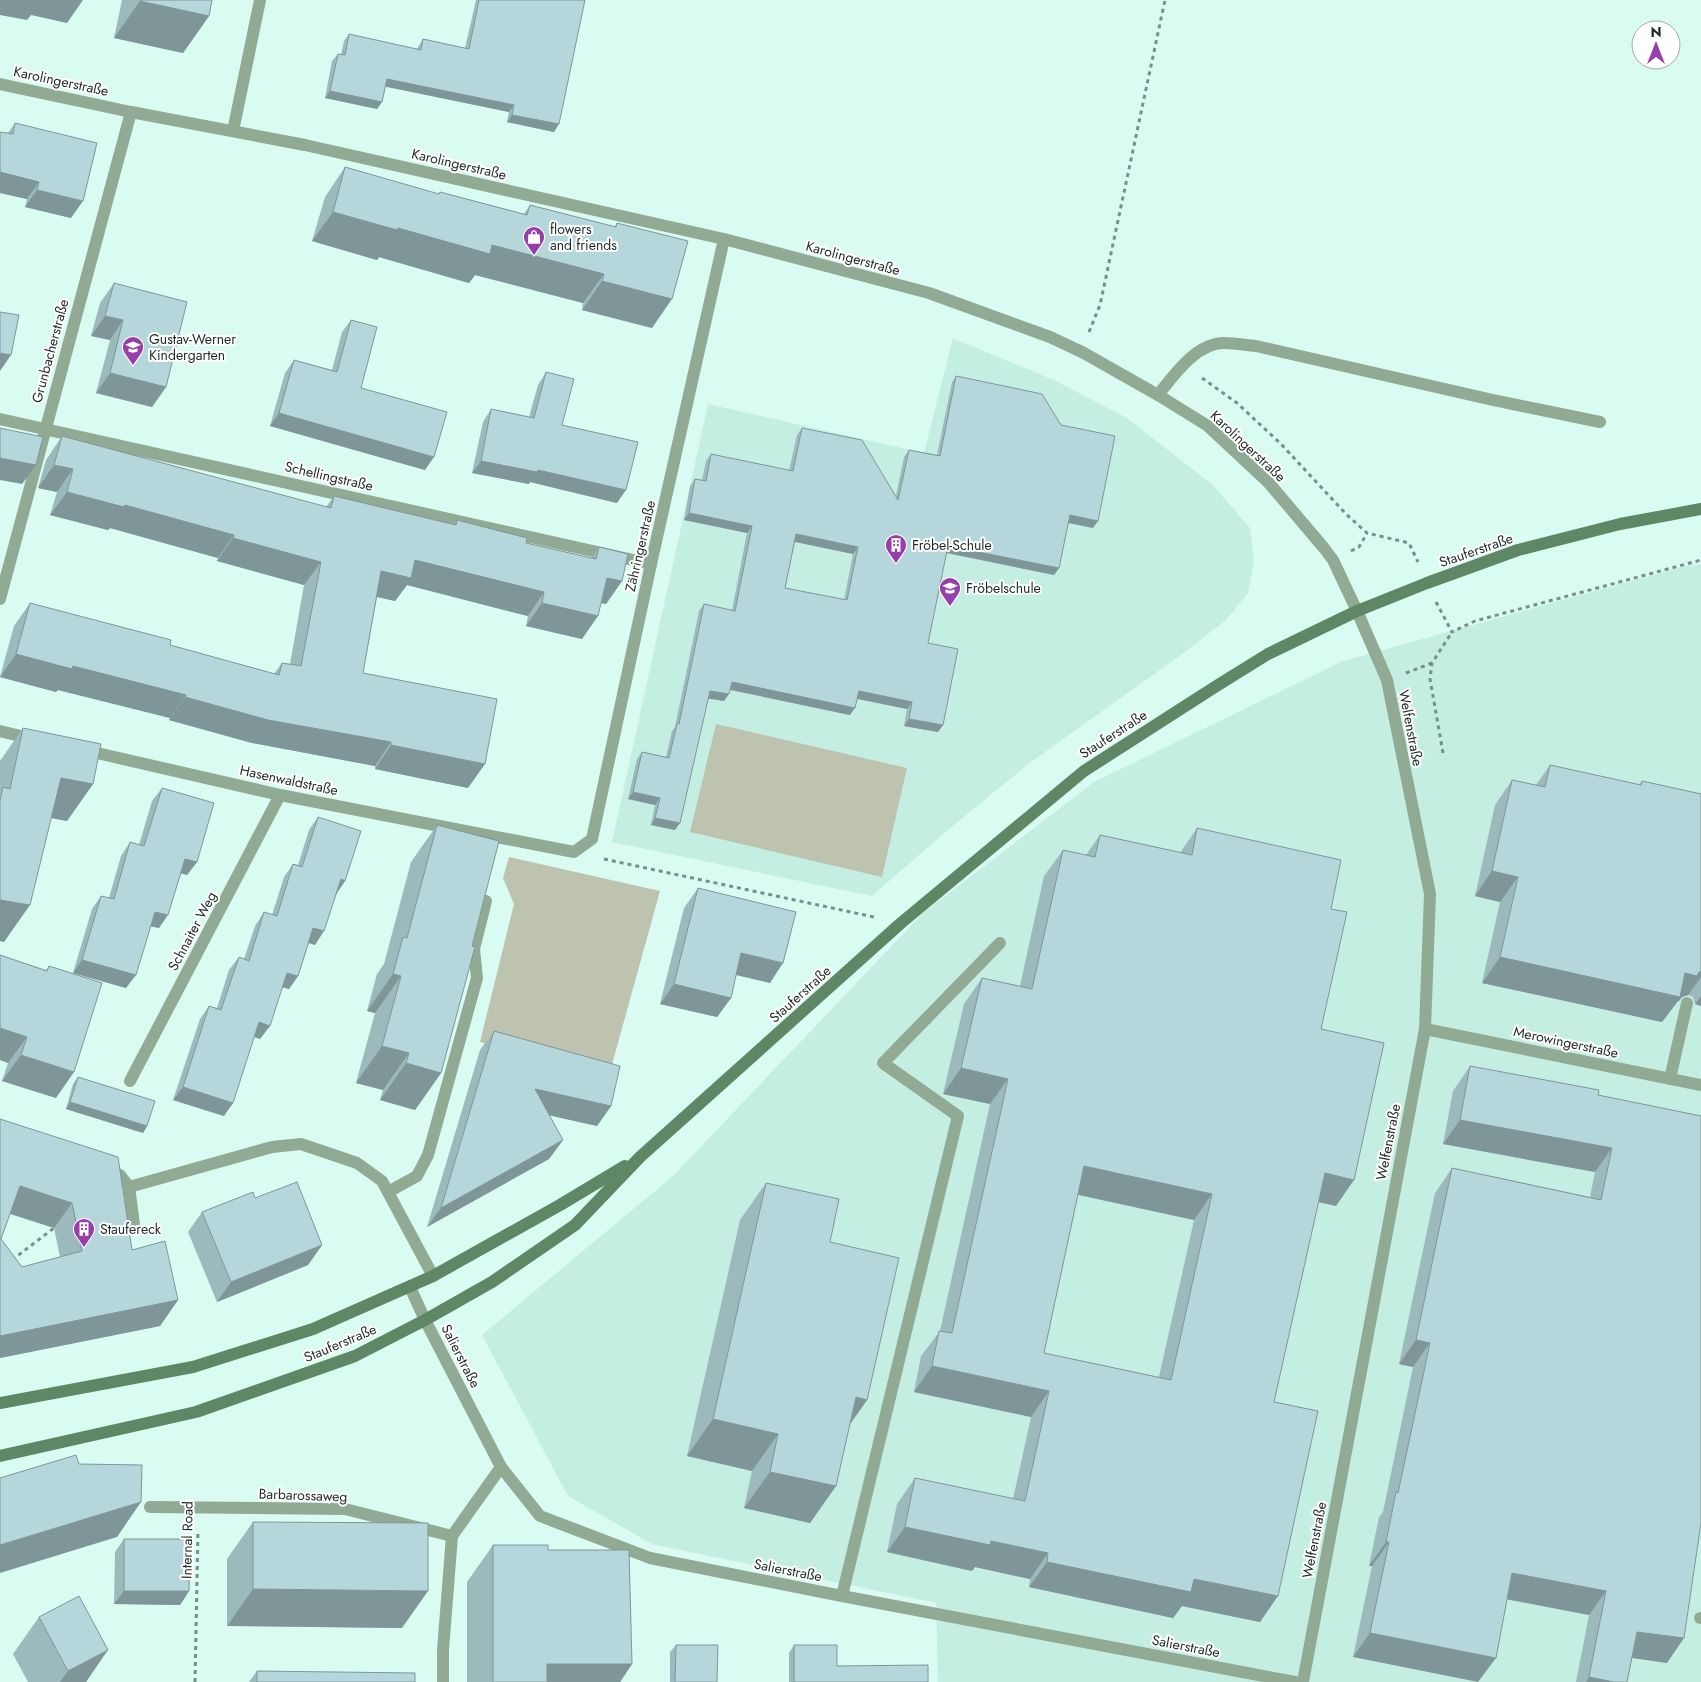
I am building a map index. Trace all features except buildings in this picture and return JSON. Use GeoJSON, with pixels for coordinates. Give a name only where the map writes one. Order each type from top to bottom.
{"type":"FeatureCollection","features":[{"type":"Feature","properties":{"kind":"main road","name":"Stauferstraße"},"geometry":{"type":"LineString","coordinates":[[0,1456],[196,1412],[355,1356],[425,1320],[492,1282],[574,1225],[640,1157],[902,923],[1084,771],[1268,654],[1357,611],[1518,550],[1620,524],[1701,509]]}},
{"type":"Feature","properties":{"kind":"main road","name":"Stauferstraße"},"geometry":{"type":"LineString","coordinates":[[0,1403],[193,1367],[313,1329],[433,1276],[560,1205],[640,1157]]}},
{"type":"Feature","properties":{"kind":"street"},"geometry":{"type":"LineString","coordinates":[[233,131],[260,0]]}},
{"type":"Feature","properties":{"kind":"street","name":"Karolingerstraße"},"geometry":{"type":"LineString","coordinates":[[0,84],[131,112],[305,145],[724,239],[928,293],[1050,337],[1082,352],[1208,426],[1268,482],[1324,548],[1333,560],[1357,611]]}},
{"type":"Feature","properties":{"kind":"street","name":"Grunbacherstraße"},"geometry":{"type":"LineString","coordinates":[[0,599],[131,112]]}},
{"type":"Feature","properties":{"kind":"street","name":"Zähringerstraße"},"geometry":{"type":"LineString","coordinates":[[574,852],[592,839],[724,239]]}},
{"type":"Feature","properties":{"kind":"street"},"geometry":{"type":"LineString","coordinates":[[1158,395],[1183,365],[1198,351],[1222,342],[1256,346],[1493,400],[1600,422]]}},
{"type":"Feature","properties":{"kind":"street","name":"Schellingstraße"},"geometry":{"type":"LineString","coordinates":[[0,419],[651,564]]}},
{"type":"Feature","properties":{"kind":"street","name":"Welfenstraße"},"geometry":{"type":"LineString","coordinates":[[1303,1682],[1425,1029],[1430,894],[1387,680],[1357,611]]}},
{"type":"Feature","properties":{"kind":"street"},"geometry":{"type":"LineString","coordinates":[[0,732],[48,742]]}},
{"type":"Feature","properties":{"kind":"street","name":"Hasenwaldstraße"},"geometry":{"type":"LineString","coordinates":[[68,747],[280,795],[574,852]]}},
{"type":"Feature","properties":{"kind":"street","name":"Schnaiter Weg"},"geometry":{"type":"LineString","coordinates":[[130,1081],[280,795]]}},
{"type":"Feature","properties":{"kind":"street"},"geometry":{"type":"LineString","coordinates":[[388,1192],[417,1176],[428,1155],[477,978],[474,949],[486,901]]}},
{"type":"Feature","properties":{"kind":"street"},"geometry":{"type":"LineString","coordinates":[[842,1596],[958,1116],[883,1064],[1000,943]]}},
{"type":"Feature","properties":{"kind":"street"},"geometry":{"type":"LineString","coordinates":[[1670,1079],[1687,1003]]}},
{"type":"Feature","properties":{"kind":"street","name":"Merowingerstraße"},"geometry":{"type":"LineString","coordinates":[[1425,1029],[1701,1085]]}},
{"type":"Feature","properties":{"kind":"street"},"geometry":{"type":"LineString","coordinates":[[129,1187],[272,1148],[301,1144],[357,1163],[382,1181],[433,1276]]}},
{"type":"Feature","properties":{"kind":"street"},"geometry":{"type":"LineString","coordinates":[[94,1166],[120,1175],[129,1187],[134,1224]]}},
{"type":"Feature","properties":{"kind":"street","name":"Salierstraße"},"geometry":{"type":"LineString","coordinates":[[410,1287],[425,1320],[501,1467],[540,1516],[650,1558],[1295,1682]]}},
{"type":"Feature","properties":{"kind":"street"},"geometry":{"type":"LineString","coordinates":[[443,1682],[443,1650],[452,1536],[501,1467]]}},
{"type":"Feature","properties":{"kind":"street","name":"Barbarossaweg"},"geometry":{"type":"LineString","coordinates":[[150,1507],[345,1510],[452,1536]]}},
{"type":"Feature","properties":{"kind":"path"},"geometry":{"type":"LineString","coordinates":[[1082,352],[1100,305],[1165,0]]}},
{"type":"Feature","properties":{"kind":"path"},"geometry":{"type":"LineString","coordinates":[[1183,365],[1236,403],[1282,444],[1346,514],[1367,533],[1409,543],[1452,632]]}},
{"type":"Feature","properties":{"kind":"path"},"geometry":{"type":"LineString","coordinates":[[1443,753],[1430,680],[1432,663],[1452,632],[1474,621],[1701,560]]}},
{"type":"Feature","properties":{"kind":"path"},"geometry":{"type":"LineString","coordinates":[[574,852],[902,923]]}},
{"type":"Feature","properties":{"kind":"path"},"geometry":{"type":"LineString","coordinates":[[8,1263],[54,1228]]}},
{"type":"Feature","properties":{"kind":"path","name":"Internal Road"},"geometry":{"type":"LineString","coordinates":[[195,1682],[199,1508]]}},
{"type":"Feature","properties":{"kind":"shaded area","name":"Fröbelschule"},"geometry":{"type":"Polygon","coordinates":[[[953,338],[1056,381],[1127,418],[1214,486],[1250,528],[1254,561],[1248,593],[1226,620],[1181,655],[1027,765],[943,834],[872,896],[612,842],[708,404],[924,453],[953,338]]]}},
{"type":"Feature","properties":{"kind":"shaded area"},"geometry":{"type":"Polygon","coordinates":[[[1701,564],[1701,1682],[938,1682],[936,1603],[652,1544],[568,1496],[482,1335],[673,1176],[923,913],[1094,782],[1343,661],[1685,566],[1701,564]]]}},
{"type":"Feature","properties":{"kind":"shaded area"},"geometry":{"type":"Polygon","coordinates":[[[716,724],[907,768],[882,877],[690,832],[716,724]]]}},
{"type":"Feature","properties":{"kind":"shaded area"},"geometry":{"type":"Polygon","coordinates":[[[509,857],[660,891],[608,1079],[480,1042],[514,904],[503,878],[509,857]]]}},
{"type":"Feature","properties":{"kind":"place","name":"flowers and friends"},"geometry":{"type":"Point","coordinates":[534,256]}},
{"type":"Feature","properties":{"kind":"place","name":"Gustav-Werner Kindergarten"},"geometry":{"type":"Point","coordinates":[133,366]}},
{"type":"Feature","properties":{"kind":"place","name":"Fröbel-Schule"},"geometry":{"type":"Point","coordinates":[896,564]}},
{"type":"Feature","properties":{"kind":"place","name":"Fröbelschule"},"geometry":{"type":"Point","coordinates":[950,607]}},
{"type":"Feature","properties":{"kind":"place","name":"Staufereck"},"geometry":{"type":"Point","coordinates":[84,1248]}}]}
